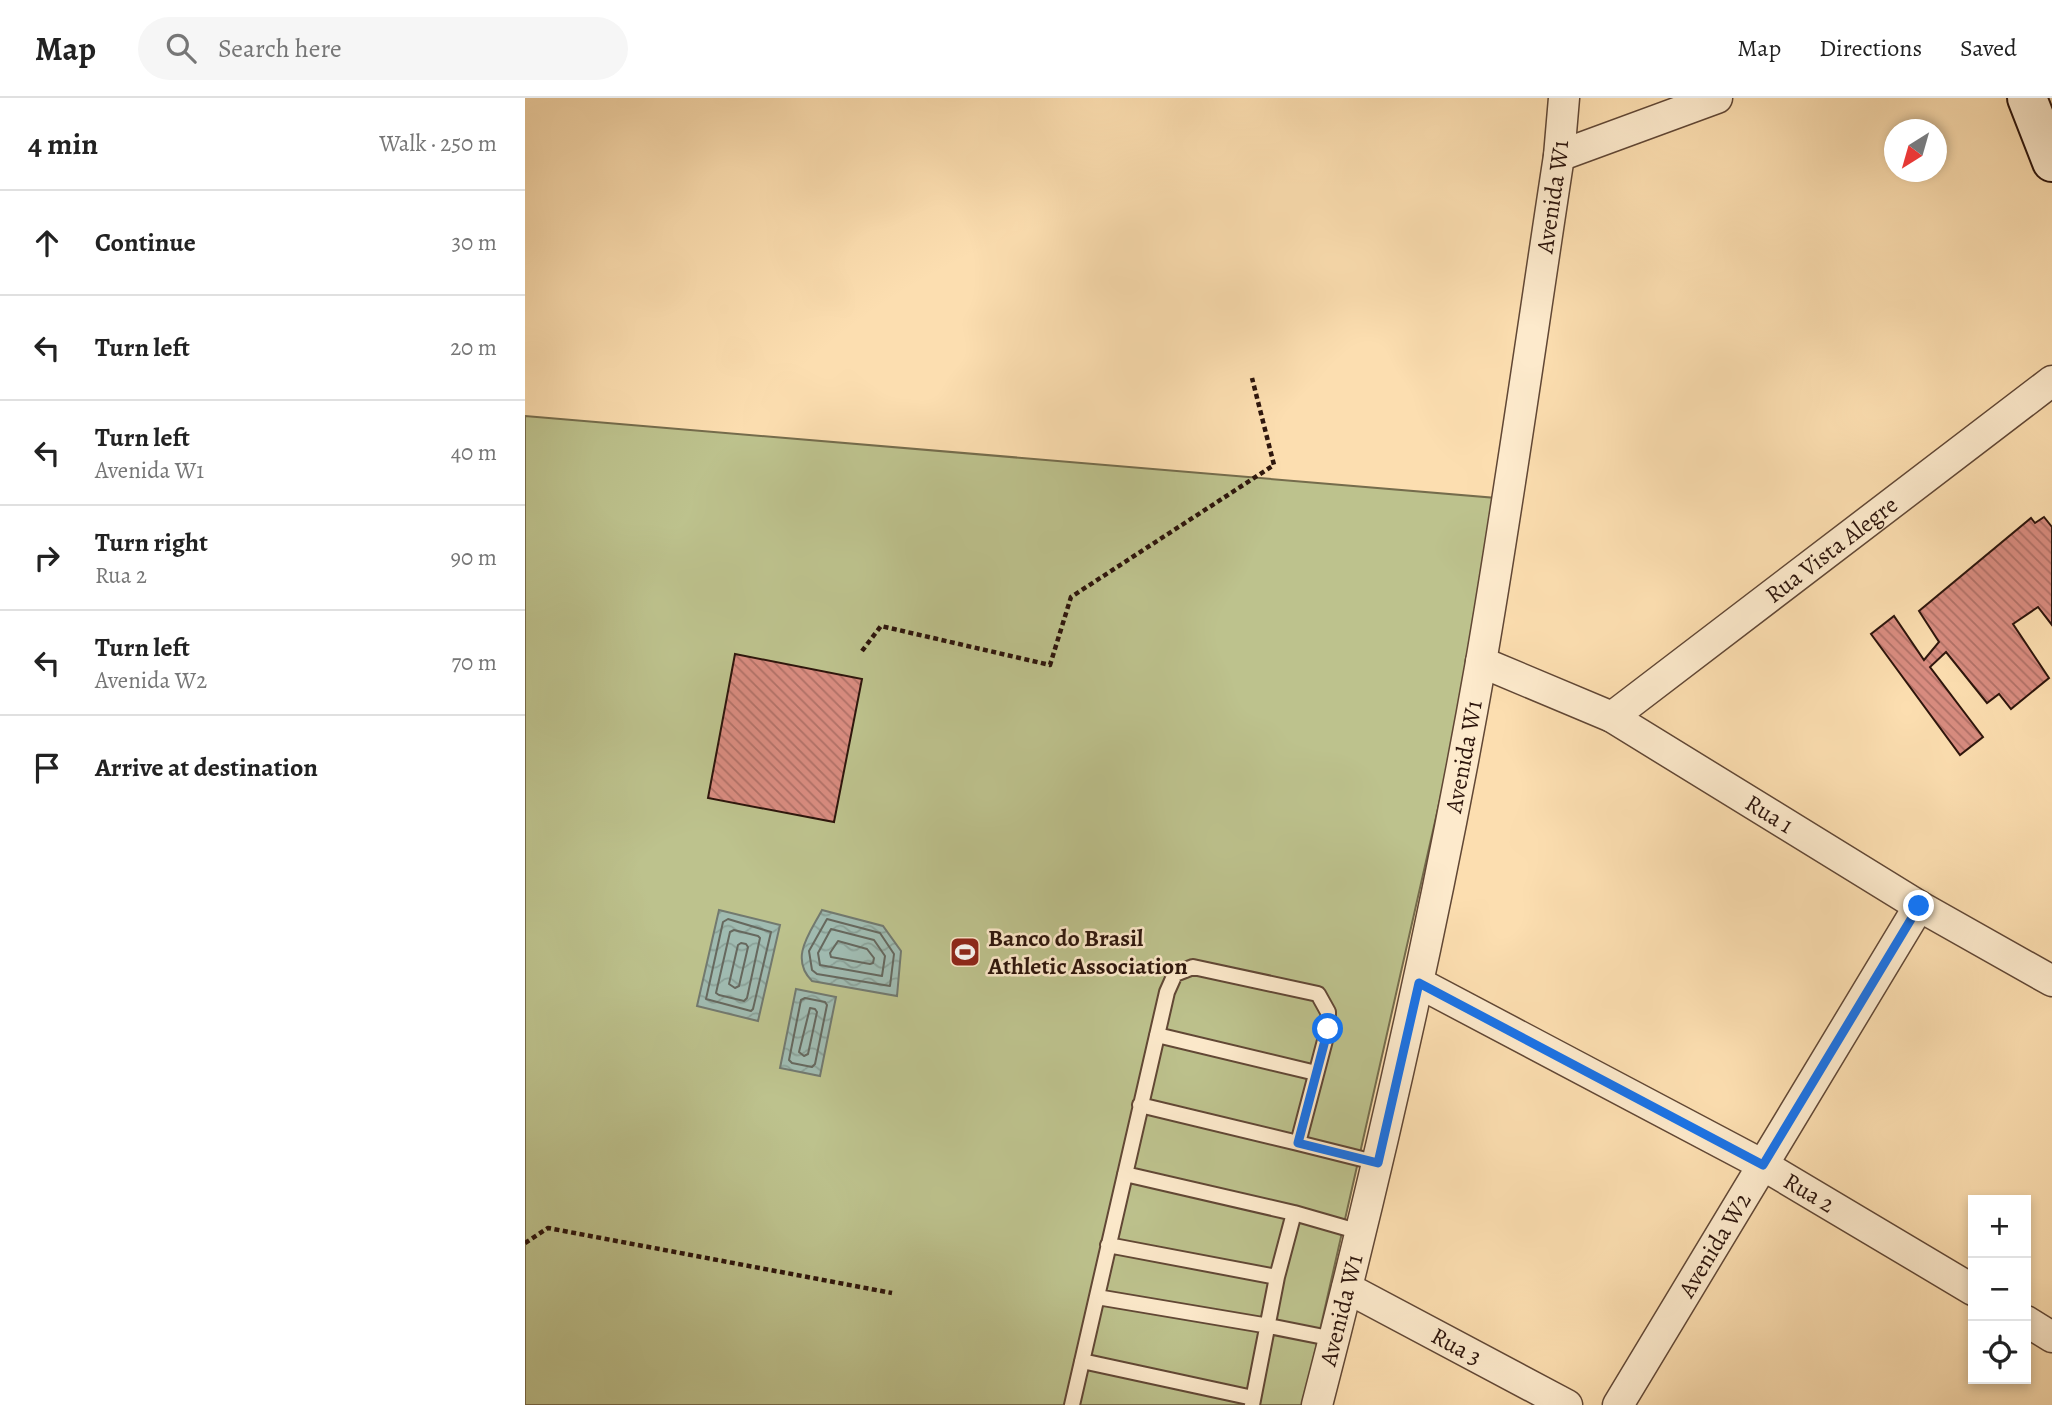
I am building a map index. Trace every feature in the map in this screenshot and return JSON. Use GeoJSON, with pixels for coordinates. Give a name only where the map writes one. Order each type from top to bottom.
{"type":"FeatureCollection","features":[{"type":"Feature","properties":{"kind":"main road"},"geometry":{"type":"LineString","coordinates":[[2027,98],[2052,162]]}},
{"type":"Feature","properties":{"kind":"street","name":"Avenida W1"},"geometry":{"type":"LineString","coordinates":[[1317,1405],[1378,1163],[1419,983],[1481,662],[1559,156],[1564,98]]}},
{"type":"Feature","properties":{"kind":"street"},"geometry":{"type":"LineString","coordinates":[[1559,156],[1717,98]]}},
{"type":"Feature","properties":{"kind":"street","name":"Rua Vista Alegre"},"geometry":{"type":"LineString","coordinates":[[1612,717],[2052,381]]}},
{"type":"Feature","properties":{"kind":"street","name":"Rua 1"},"geometry":{"type":"LineString","coordinates":[[1481,662],[1612,717],[1919,906],[2052,981]]}},
{"type":"Feature","properties":{"kind":"street","name":"Avenida W2"},"geometry":{"type":"LineString","coordinates":[[1618,1405],[1919,906]]}},
{"type":"Feature","properties":{"kind":"street","name":"Rua 2"},"geometry":{"type":"LineString","coordinates":[[1419,983],[1763,1165],[1968,1287]]}},
{"type":"Feature","properties":{"kind":"street","name":"Rua 3"},"geometry":{"type":"LineString","coordinates":[[1347,1288],[1567,1405]]}},
{"type":"Feature","properties":{"kind":"street"},"geometry":{"type":"LineString","coordinates":[[2031,1324],[2052,1337]]}},
{"type":"Feature","properties":{"kind":"lane"},"geometry":{"type":"LineString","coordinates":[[1072,1405],[1167,992],[1175,974],[1193,967],[1318,994],[1328,1012],[1328,1029],[1298,1143]]}},
{"type":"Feature","properties":{"kind":"lane"},"geometry":{"type":"LineString","coordinates":[[1157,1035],[1316,1073]]}},
{"type":"Feature","properties":{"kind":"lane"},"geometry":{"type":"LineString","coordinates":[[1140,1105],[1378,1163]]}},
{"type":"Feature","properties":{"kind":"lane"},"geometry":{"type":"LineString","coordinates":[[1125,1174],[1294,1213],[1360,1232]]}},
{"type":"Feature","properties":{"kind":"lane"},"geometry":{"type":"LineString","coordinates":[[1082,1361],[1253,1401],[1277,1277],[1294,1213]]}},
{"type":"Feature","properties":{"kind":"lane"},"geometry":{"type":"LineString","coordinates":[[1108,1245],[1277,1277]]}},
{"type":"Feature","properties":{"kind":"lane"},"geometry":{"type":"LineString","coordinates":[[1097,1297],[1334,1339]]}},
{"type":"Feature","properties":{"kind":"path"},"geometry":{"type":"LineString","coordinates":[[862,651],[881,626],[1050,665],[1071,597],[1273,466],[1252,379]]}},
{"type":"Feature","properties":{"kind":"path"},"geometry":{"type":"LineString","coordinates":[[525,1243],[548,1228],[892,1293]]}},
{"type":"Feature","properties":{"kind":"green space","name":"Banco do Brasil Athletic Association"},"geometry":{"type":"Polygon","coordinates":[[[525,416],[1508,499],[1303,1405],[525,1405],[525,416]]]}},
{"type":"Feature","properties":{"kind":"water"},"geometry":{"type":"Polygon","coordinates":[[[719,910],[780,925],[758,1021],[697,1006],[719,910]]]}},
{"type":"Feature","properties":{"kind":"water"},"geometry":{"type":"Polygon","coordinates":[[[822,910],[883,926],[901,951],[897,996],[812,981],[805,972],[802,954],[807,937],[822,910]]]}},
{"type":"Feature","properties":{"kind":"water"},"geometry":{"type":"Polygon","coordinates":[[[796,989],[836,997],[820,1076],[780,1068],[796,989]]]}},
{"type":"Feature","properties":{"kind":"building"},"geometry":{"type":"Polygon","coordinates":[[[2044,517],[2052,527],[2052,625],[2038,607],[2013,624],[2049,678],[2011,709],[1999,694],[1987,703],[1946,652],[1930,667],[1983,737],[1960,755],[1871,634],[1894,616],[1924,660],[1939,642],[1919,611],[2031,518],[2035,523],[2044,517]]]}},
{"type":"Feature","properties":{"kind":"building"},"geometry":{"type":"Polygon","coordinates":[[[735,654],[862,679],[834,822],[708,798],[735,654]]]}},
{"type":"Feature","properties":{"kind":"place","name":"Banco do Brasil Athletic Association"},"geometry":{"type":"Point","coordinates":[965,952]}},
{"type":"Feature","properties":{"kind":"route"},"geometry":{"type":"LineString","coordinates":[[1328,1029],[1298,1143],[1378,1163],[1419,983],[1763,1165],[1919,906]]}}]}
